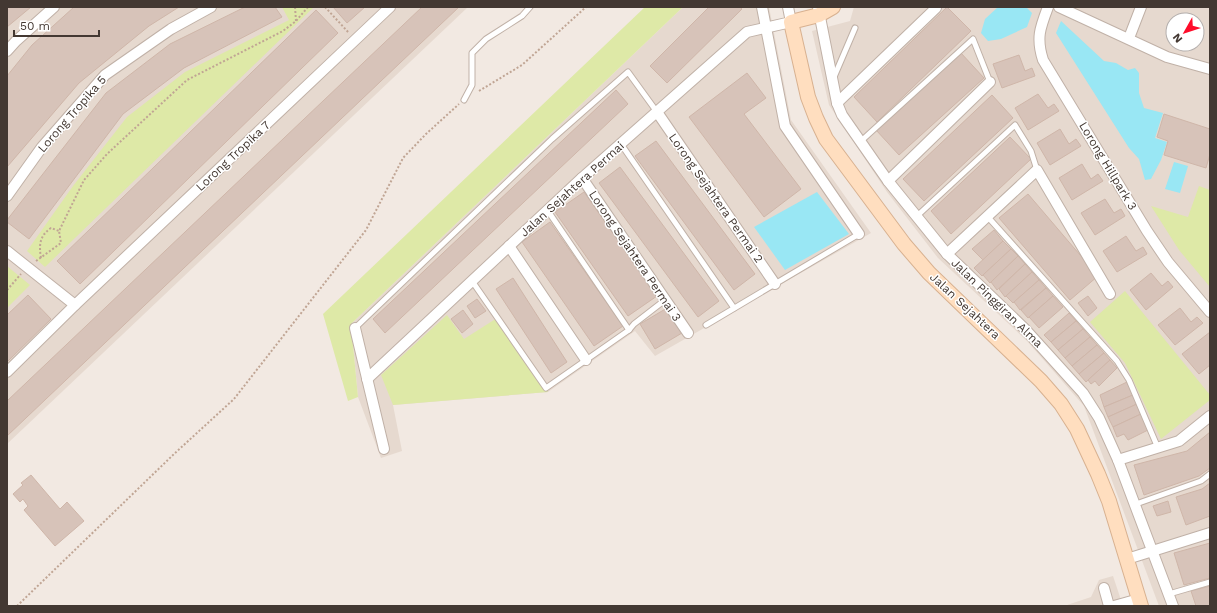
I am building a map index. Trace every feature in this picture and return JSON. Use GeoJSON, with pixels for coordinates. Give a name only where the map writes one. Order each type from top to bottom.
{"type":"FeatureCollection","features":[{"type":"Feature","properties":{"kind":"main road"},"geometry":{"type":"LineString","coordinates":[[791,22],[818,11],[833,7]]}},
{"type":"Feature","properties":{"kind":"main road","name":"Jalan Sejahtera"},"geometry":{"type":"LineString","coordinates":[[791,22],[808,97],[826,139],[904,244],[929,273],[998,337],[1041,381],[1061,404],[1077,429],[1098,474],[1140,602]]}},
{"type":"Feature","properties":{"kind":"street"},"geometry":{"type":"LineString","coordinates":[[7,52],[16,41],[54,7]]}},
{"type":"Feature","properties":{"kind":"street","name":"Lorong Tropika 5"},"geometry":{"type":"LineString","coordinates":[[7,196],[42,147],[105,75],[171,29],[211,7]]}},
{"type":"Feature","properties":{"kind":"street","name":"Lorong Tropika 7"},"geometry":{"type":"LineString","coordinates":[[7,372],[75,305],[390,7]]}},
{"type":"Feature","properties":{"kind":"street"},"geometry":{"type":"LineString","coordinates":[[762,7],[785,126],[859,234]]}},
{"type":"Feature","properties":{"kind":"street","name":"Jalan Sejahtera"},"geometry":{"type":"LineString","coordinates":[[788,7],[791,22]]}},
{"type":"Feature","properties":{"kind":"street","name":"Lorong Hillpark 3"},"geometry":{"type":"LineString","coordinates":[[1048,7],[1039,32],[1039,47],[1043,60],[1168,262],[1210,312]]}},
{"type":"Feature","properties":{"kind":"street"},"geometry":{"type":"LineString","coordinates":[[1059,7],[1129,38],[1167,57],[1210,69]]}},
{"type":"Feature","properties":{"kind":"street"},"geometry":{"type":"LineString","coordinates":[[1129,38],[1141,7]]}},
{"type":"Feature","properties":{"kind":"street"},"geometry":{"type":"LineString","coordinates":[[837,104],[936,8]]}},
{"type":"Feature","properties":{"kind":"street","name":"Jalan Pinggiran Alma"},"geometry":{"type":"LineString","coordinates":[[818,11],[837,104],[842,115],[860,142],[888,181],[947,254],[1025,329],[1083,393],[1099,418],[1136,504],[1173,606]]}},
{"type":"Feature","properties":{"kind":"street","name":"Jalan Sejahtera Permai"},"geometry":{"type":"LineString","coordinates":[[367,379],[582,178],[747,32],[791,22]]}},
{"type":"Feature","properties":{"kind":"street"},"geometry":{"type":"LineString","coordinates":[[888,181],[990,82]]}},
{"type":"Feature","properties":{"kind":"street","name":"Lorong Sejahtera Permai 2"},"geometry":{"type":"LineString","coordinates":[[657,112],[775,284]]}},
{"type":"Feature","properties":{"kind":"street"},"geometry":{"type":"LineString","coordinates":[[947,254],[1037,170],[1110,294]]}},
{"type":"Feature","properties":{"kind":"street","name":"Lorong Sejahtera Permai 3"},"geometry":{"type":"LineString","coordinates":[[582,178],[688,333]]}},
{"type":"Feature","properties":{"kind":"street"},"geometry":{"type":"LineString","coordinates":[[509,246],[586,360]]}},
{"type":"Feature","properties":{"kind":"street"},"geometry":{"type":"LineString","coordinates":[[7,251],[75,305]]}},
{"type":"Feature","properties":{"kind":"street"},"geometry":{"type":"LineString","coordinates":[[355,328],[384,449]]}},
{"type":"Feature","properties":{"kind":"street"},"geometry":{"type":"LineString","coordinates":[[1118,460],[1158,449],[1179,441],[1210,416]]}},
{"type":"Feature","properties":{"kind":"street"},"geometry":{"type":"LineString","coordinates":[[1127,559],[1210,533]]}},
{"type":"Feature","properties":{"kind":"street"},"geometry":{"type":"LineString","coordinates":[[1104,588],[1109,606]]}},
{"type":"Feature","properties":{"kind":"street"},"geometry":{"type":"LineString","coordinates":[[1114,606],[1140,602]]}},
{"type":"Feature","properties":{"kind":"lane"},"geometry":{"type":"LineString","coordinates":[[464,100],[472,85],[472,53],[486,39],[522,16],[530,7]]}},
{"type":"Feature","properties":{"kind":"lane"},"geometry":{"type":"LineString","coordinates":[[833,80],[855,28]]}},
{"type":"Feature","properties":{"kind":"lane"},"geometry":{"type":"LineString","coordinates":[[860,142],[973,39],[990,82]]}},
{"type":"Feature","properties":{"kind":"lane"},"geometry":{"type":"LineString","coordinates":[[355,328],[552,140],[628,72],[657,112]]}},
{"type":"Feature","properties":{"kind":"lane"},"geometry":{"type":"LineString","coordinates":[[917,216],[1015,125],[1031,151],[1037,170]]}},
{"type":"Feature","properties":{"kind":"lane"},"geometry":{"type":"LineString","coordinates":[[621,144],[734,308]]}},
{"type":"Feature","properties":{"kind":"lane"},"geometry":{"type":"LineString","coordinates":[[548,211],[629,330]]}},
{"type":"Feature","properties":{"kind":"lane"},"geometry":{"type":"LineString","coordinates":[[987,216],[1117,362],[1129,380],[1158,449]]}},
{"type":"Feature","properties":{"kind":"lane"},"geometry":{"type":"LineString","coordinates":[[706,325],[859,234]]}},
{"type":"Feature","properties":{"kind":"lane"},"geometry":{"type":"LineString","coordinates":[[472,281],[546,388],[629,330],[634,324],[665,300]]}},
{"type":"Feature","properties":{"kind":"lane"},"geometry":{"type":"LineString","coordinates":[[1136,504],[1201,481],[1210,474]]}},
{"type":"Feature","properties":{"kind":"lane"},"geometry":{"type":"LineString","coordinates":[[1169,594],[1210,582]]}},
{"type":"Feature","properties":{"kind":"path"},"geometry":{"type":"LineString","coordinates":[[295,7],[296,21]]}},
{"type":"Feature","properties":{"kind":"path"},"geometry":{"type":"LineString","coordinates":[[7,290],[27,267],[61,243],[59,231],[84,180],[107,154],[187,80],[283,31],[296,21],[308,7]]}},
{"type":"Feature","properties":{"kind":"path"},"geometry":{"type":"LineString","coordinates":[[326,7],[355,40]]}},
{"type":"Feature","properties":{"kind":"path"},"geometry":{"type":"LineString","coordinates":[[17,606],[174,454],[234,399],[300,312],[366,230],[403,158],[426,134],[464,100],[522,65],[586,7]]}},
{"type":"Feature","properties":{"kind":"path"},"geometry":{"type":"LineString","coordinates":[[41,258],[39,245],[44,233],[50,228],[59,231]]}},
{"type":"Feature","properties":{"kind":"shaded area"},"geometry":{"type":"Polygon","coordinates":[[[7,7],[468,7],[7,444],[7,7]]]}},
{"type":"Feature","properties":{"kind":"shaded area"},"geometry":{"type":"Polygon","coordinates":[[[683,7],[769,7],[791,120],[871,233],[655,356],[635,331],[548,392],[393,405],[402,451],[381,458],[358,397],[351,324],[683,7]]]}},
{"type":"Feature","properties":{"kind":"shaded area"},"geometry":{"type":"Polygon","coordinates":[[[854,7],[1210,7],[1210,606],[1159,606],[1084,406],[1027,341],[938,258],[887,192],[829,105],[812,31],[850,21],[854,7]]]}},
{"type":"Feature","properties":{"kind":"shaded area"},"geometry":{"type":"Polygon","coordinates":[[[1113,576],[1123,606],[1064,606],[1091,597],[1099,580],[1113,576]]]}},
{"type":"Feature","properties":{"kind":"green space"},"geometry":{"type":"Polygon","coordinates":[[[282,7],[314,7],[45,267],[27,251],[73,186],[127,117],[185,72],[289,20],[282,7]]]}},
{"type":"Feature","properties":{"kind":"green space"},"geometry":{"type":"Polygon","coordinates":[[[645,7],[683,7],[351,324],[358,397],[348,401],[323,314],[645,7]]]}},
{"type":"Feature","properties":{"kind":"green space"},"geometry":{"type":"Polygon","coordinates":[[[1199,186],[1210,190],[1210,287],[1179,250],[1151,206],[1188,217],[1199,186]]]}},
{"type":"Feature","properties":{"kind":"green space"},"geometry":{"type":"Polygon","coordinates":[[[7,266],[30,285],[7,308],[7,266]]]}},
{"type":"Feature","properties":{"kind":"green space"},"geometry":{"type":"Polygon","coordinates":[[[1125,291],[1210,395],[1210,400],[1161,439],[1125,363],[1090,322],[1125,291]]]}},
{"type":"Feature","properties":{"kind":"green space"},"geometry":{"type":"Polygon","coordinates":[[[447,315],[464,339],[497,318],[548,392],[393,405],[381,375],[447,315]]]}},
{"type":"Feature","properties":{"kind":"water"},"geometry":{"type":"Polygon","coordinates":[[[998,7],[1026,7],[1032,13],[1027,27],[1001,39],[988,41],[981,33],[985,19],[998,7]]]}},
{"type":"Feature","properties":{"kind":"water"},"geometry":{"type":"Polygon","coordinates":[[[1061,21],[1104,61],[1116,63],[1128,70],[1135,68],[1139,73],[1139,93],[1144,108],[1163,113],[1155,138],[1167,142],[1161,160],[1151,179],[1145,180],[1139,159],[1129,148],[1056,33],[1061,21]]]}},
{"type":"Feature","properties":{"kind":"water"},"geometry":{"type":"Polygon","coordinates":[[[1174,162],[1188,166],[1180,193],[1165,189],[1174,162]]]}},
{"type":"Feature","properties":{"kind":"water"},"geometry":{"type":"Polygon","coordinates":[[[817,192],[849,234],[785,270],[754,227],[817,192]]]}},
{"type":"Feature","properties":{"kind":"building"},"geometry":{"type":"Polygon","coordinates":[[[7,7],[31,7],[7,27],[7,7]]]}},
{"type":"Feature","properties":{"kind":"building"},"geometry":{"type":"Polygon","coordinates":[[[74,7],[179,7],[149,26],[79,83],[7,167],[7,76],[32,45],[74,7]]]}},
{"type":"Feature","properties":{"kind":"building"},"geometry":{"type":"Polygon","coordinates":[[[245,7],[275,7],[282,17],[184,68],[123,114],[29,239],[7,222],[7,220],[106,93],[170,44],[245,7]]]}},
{"type":"Feature","properties":{"kind":"building"},"geometry":{"type":"Polygon","coordinates":[[[333,7],[365,7],[347,23],[333,7]]]}},
{"type":"Feature","properties":{"kind":"building"},"geometry":{"type":"Polygon","coordinates":[[[422,7],[459,7],[7,436],[7,401],[422,7]]]}},
{"type":"Feature","properties":{"kind":"building"},"geometry":{"type":"Polygon","coordinates":[[[709,7],[740,7],[742,9],[667,83],[650,66],[709,7]]]}},
{"type":"Feature","properties":{"kind":"building"},"geometry":{"type":"Polygon","coordinates":[[[947,7],[971,31],[877,122],[854,97],[947,7]]]}},
{"type":"Feature","properties":{"kind":"building"},"geometry":{"type":"Polygon","coordinates":[[[316,10],[338,33],[80,284],[57,261],[316,10]]]}},
{"type":"Feature","properties":{"kind":"building"},"geometry":{"type":"Polygon","coordinates":[[[961,53],[984,78],[899,155],[876,130],[961,53]]]}},
{"type":"Feature","properties":{"kind":"building"},"geometry":{"type":"Polygon","coordinates":[[[1019,55],[1025,71],[1032,68],[1035,76],[1002,88],[993,64],[1019,55]]]}},
{"type":"Feature","properties":{"kind":"building"},"geometry":{"type":"Polygon","coordinates":[[[747,73],[766,98],[744,114],[801,189],[764,217],[689,117],[747,73]]]}},
{"type":"Feature","properties":{"kind":"building"},"geometry":{"type":"Polygon","coordinates":[[[616,90],[628,104],[385,333],[373,319],[616,90]]]}},
{"type":"Feature","properties":{"kind":"building"},"geometry":{"type":"Polygon","coordinates":[[[1038,94],[1048,108],[1054,104],[1059,111],[1028,130],[1015,108],[1038,94]]]}},
{"type":"Feature","properties":{"kind":"building"},"geometry":{"type":"Polygon","coordinates":[[[992,95],[1013,118],[924,201],[903,179],[992,95]]]}},
{"type":"Feature","properties":{"kind":"building"},"geometry":{"type":"Polygon","coordinates":[[[1164,114],[1210,129],[1210,154],[1206,168],[1164,155],[1168,141],[1157,137],[1164,114]]]}},
{"type":"Feature","properties":{"kind":"building"},"geometry":{"type":"Polygon","coordinates":[[[1060,129],[1069,144],[1076,139],[1081,146],[1050,165],[1037,143],[1060,129]]]}},
{"type":"Feature","properties":{"kind":"building"},"geometry":{"type":"Polygon","coordinates":[[[1010,137],[1031,159],[951,234],[931,211],[1010,137]]]}},
{"type":"Feature","properties":{"kind":"building"},"geometry":{"type":"Polygon","coordinates":[[[656,141],[755,274],[734,290],[635,156],[656,141]]]}},
{"type":"Feature","properties":{"kind":"building"},"geometry":{"type":"Polygon","coordinates":[[[1082,164],[1091,179],[1098,174],[1103,181],[1072,200],[1059,178],[1082,164]]]}},
{"type":"Feature","properties":{"kind":"building"},"geometry":{"type":"Polygon","coordinates":[[[620,167],[719,301],[698,317],[599,183],[620,167]]]}},
{"type":"Feature","properties":{"kind":"building"},"geometry":{"type":"Polygon","coordinates":[[[584,192],[657,296],[628,316],[555,212],[584,192]]]}},
{"type":"Feature","properties":{"kind":"building"},"geometry":{"type":"Polygon","coordinates":[[[1028,194],[1098,276],[1070,300],[999,218],[1028,194]]]}},
{"type":"Feature","properties":{"kind":"building"},"geometry":{"type":"Polygon","coordinates":[[[1105,199],[1114,213],[1121,209],[1125,216],[1095,235],[1081,213],[1105,199]]]}},
{"type":"Feature","properties":{"kind":"building"},"geometry":{"type":"Polygon","coordinates":[[[550,222],[623,326],[594,346],[522,242],[550,222]]]}},
{"type":"Feature","properties":{"kind":"building"},"geometry":{"type":"Polygon","coordinates":[[[994,230],[1003,241],[983,260],[972,249],[994,230]]]}},
{"type":"Feature","properties":{"kind":"building"},"geometry":{"type":"Polygon","coordinates":[[[1126,236],[1136,251],[1143,247],[1147,254],[1117,272],[1103,251],[1126,236]]]}},
{"type":"Feature","properties":{"kind":"building"},"geometry":{"type":"Polygon","coordinates":[[[1003,241],[1011,249],[982,276],[974,268],[1003,241]]]}},
{"type":"Feature","properties":{"kind":"building"},"geometry":{"type":"Polygon","coordinates":[[[1011,249],[1018,256],[990,283],[983,275],[1011,249]]]}},
{"type":"Feature","properties":{"kind":"building"},"geometry":{"type":"Polygon","coordinates":[[[1018,256],[1025,264],[997,290],[991,282],[1018,256]]]}},
{"type":"Feature","properties":{"kind":"building"},"geometry":{"type":"Polygon","coordinates":[[[1025,264],[1032,272],[1005,297],[999,289],[1025,264]]]}},
{"type":"Feature","properties":{"kind":"building"},"geometry":{"type":"Polygon","coordinates":[[[1032,272],[1039,280],[1013,303],[1006,296],[1032,272]]]}},
{"type":"Feature","properties":{"kind":"building"},"geometry":{"type":"Polygon","coordinates":[[[1151,273],[1162,286],[1168,281],[1173,287],[1146,310],[1130,290],[1151,273]]]}},
{"type":"Feature","properties":{"kind":"building"},"geometry":{"type":"Polygon","coordinates":[[[513,278],[567,362],[551,373],[496,289],[513,278]]]}},
{"type":"Feature","properties":{"kind":"building"},"geometry":{"type":"Polygon","coordinates":[[[1039,280],[1046,288],[1020,310],[1014,302],[1039,280]]]}},
{"type":"Feature","properties":{"kind":"building"},"geometry":{"type":"Polygon","coordinates":[[[1046,288],[1053,296],[1028,318],[1021,310],[1046,288]]]}},
{"type":"Feature","properties":{"kind":"building"},"geometry":{"type":"Polygon","coordinates":[[[28,295],[51,319],[7,362],[7,315],[28,295]]]}},
{"type":"Feature","properties":{"kind":"building"},"geometry":{"type":"Polygon","coordinates":[[[1053,296],[1063,307],[1039,328],[1029,317],[1053,296]]]}},
{"type":"Feature","properties":{"kind":"building"},"geometry":{"type":"Polygon","coordinates":[[[1088,296],[1097,308],[1088,316],[1078,303],[1088,296]]]}},
{"type":"Feature","properties":{"kind":"building"},"geometry":{"type":"Polygon","coordinates":[[[477,299],[486,311],[475,318],[467,306],[477,299]]]}},
{"type":"Feature","properties":{"kind":"building"},"geometry":{"type":"Polygon","coordinates":[[[667,308],[682,333],[655,349],[640,324],[667,308]]]}},
{"type":"Feature","properties":{"kind":"building"},"geometry":{"type":"Polygon","coordinates":[[[1180,308],[1191,322],[1197,317],[1203,323],[1175,345],[1158,325],[1180,308]]]}},
{"type":"Feature","properties":{"kind":"building"},"geometry":{"type":"Polygon","coordinates":[[[463,310],[473,324],[462,333],[451,319],[463,310]]]}},
{"type":"Feature","properties":{"kind":"building"},"geometry":{"type":"Polygon","coordinates":[[[1069,313],[1076,321],[1051,342],[1044,335],[1069,313]]]}},
{"type":"Feature","properties":{"kind":"building"},"geometry":{"type":"Polygon","coordinates":[[[1076,321],[1083,329],[1058,350],[1051,342],[1076,321]]]}},
{"type":"Feature","properties":{"kind":"building"},"geometry":{"type":"Polygon","coordinates":[[[1083,329],[1090,337],[1065,358],[1058,350],[1083,329]]]}},
{"type":"Feature","properties":{"kind":"building"},"geometry":{"type":"Polygon","coordinates":[[[1210,332],[1210,365],[1199,374],[1182,354],[1210,332]]]}},
{"type":"Feature","properties":{"kind":"building"},"geometry":{"type":"Polygon","coordinates":[[[1090,337],[1097,345],[1072,366],[1065,358],[1090,337]]]}},
{"type":"Feature","properties":{"kind":"building"},"geometry":{"type":"Polygon","coordinates":[[[1097,345],[1104,353],[1079,374],[1072,366],[1097,345]]]}},
{"type":"Feature","properties":{"kind":"building"},"geometry":{"type":"Polygon","coordinates":[[[1104,353],[1110,360],[1086,382],[1079,374],[1104,353]]]}},
{"type":"Feature","properties":{"kind":"building"},"geometry":{"type":"Polygon","coordinates":[[[1110,360],[1117,368],[1099,386],[1095,381],[1091,384],[1088,380],[1110,360]]]}},
{"type":"Feature","properties":{"kind":"building"},"geometry":{"type":"Polygon","coordinates":[[[1127,382],[1133,395],[1104,407],[1100,395],[1127,382]]]}},
{"type":"Feature","properties":{"kind":"building"},"geometry":{"type":"Polygon","coordinates":[[[1133,395],[1137,404],[1108,417],[1104,407],[1133,395]]]}},
{"type":"Feature","properties":{"kind":"building"},"geometry":{"type":"Polygon","coordinates":[[[1137,404],[1141,414],[1113,427],[1108,417],[1137,404]]]}},
{"type":"Feature","properties":{"kind":"building"},"geometry":{"type":"Polygon","coordinates":[[[1141,414],[1148,430],[1128,440],[1124,434],[1117,437],[1113,427],[1141,414]]]}},
{"type":"Feature","properties":{"kind":"building"},"geometry":{"type":"Polygon","coordinates":[[[1210,432],[1210,468],[1199,476],[1144,495],[1134,465],[1187,451],[1210,432]]]}},
{"type":"Feature","properties":{"kind":"building"},"geometry":{"type":"Polygon","coordinates":[[[31,475],[60,509],[67,502],[84,521],[55,546],[24,510],[28,506],[23,499],[20,502],[13,494],[23,485],[21,483],[31,475]]]}},
{"type":"Feature","properties":{"kind":"building"},"geometry":{"type":"Polygon","coordinates":[[[1210,483],[1210,516],[1186,525],[1176,497],[1202,489],[1210,483]]]}},
{"type":"Feature","properties":{"kind":"building"},"geometry":{"type":"Polygon","coordinates":[[[1168,501],[1171,512],[1157,516],[1153,506],[1168,501]]]}},
{"type":"Feature","properties":{"kind":"building"},"geometry":{"type":"Polygon","coordinates":[[[1210,543],[1210,578],[1184,585],[1174,553],[1210,543]]]}},
{"type":"Feature","properties":{"kind":"building"},"geometry":{"type":"Polygon","coordinates":[[[1210,586],[1210,606],[1196,606],[1191,591],[1210,586]]]}}]}
